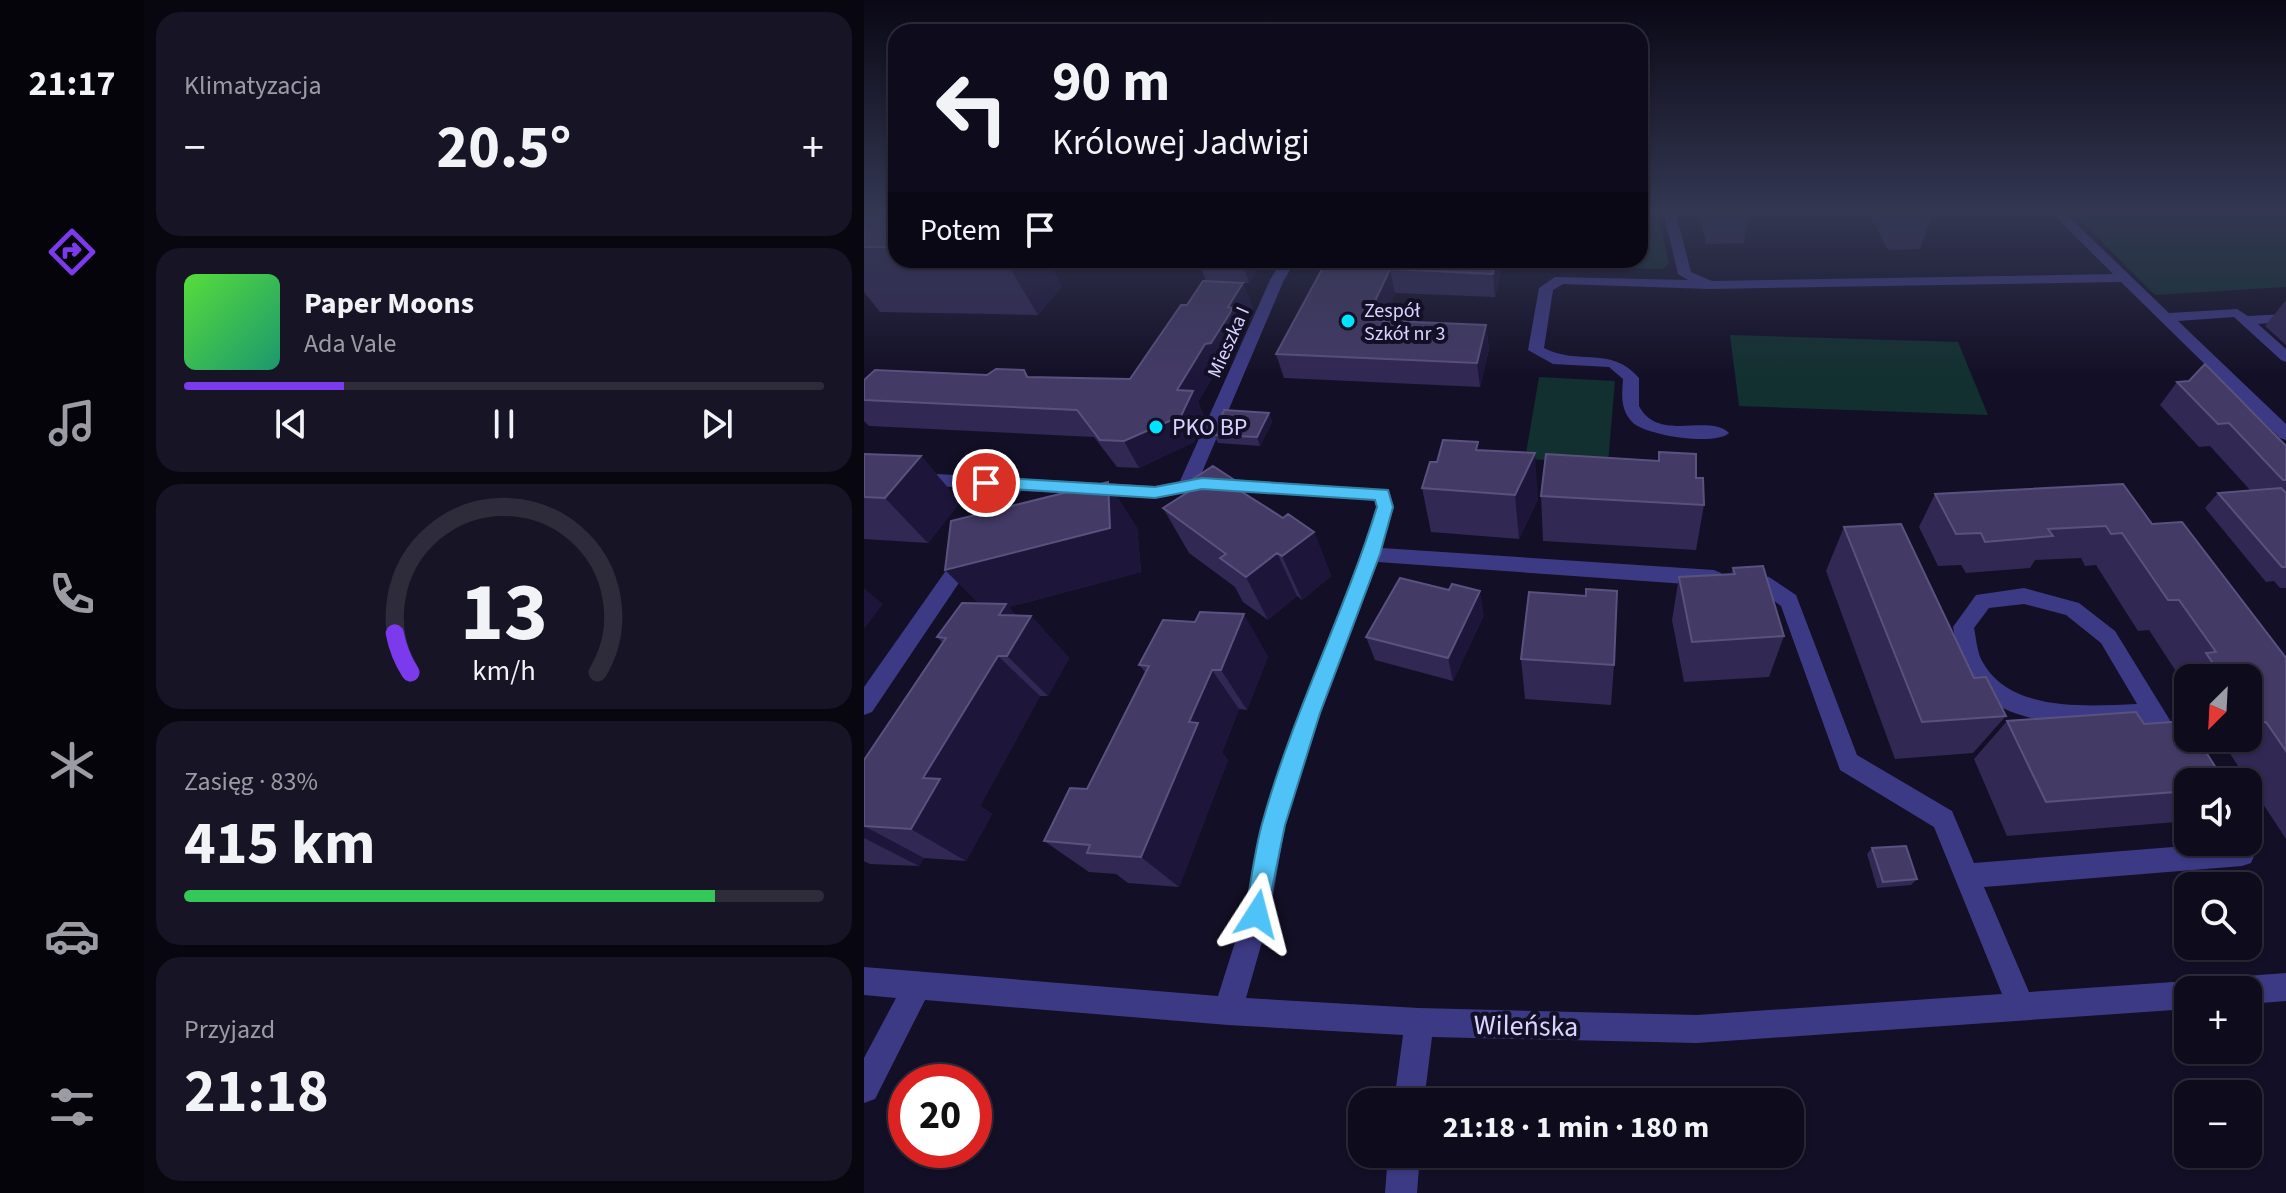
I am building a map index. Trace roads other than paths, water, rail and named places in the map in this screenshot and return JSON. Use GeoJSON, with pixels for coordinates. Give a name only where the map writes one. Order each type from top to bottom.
{"type":"FeatureCollection","features":[{"type":"Feature","properties":{"kind":"street"},"geometry":{"type":"LineString","coordinates":[[1683,266],[1685,274],[1710,285]]}},
{"type":"Feature","properties":{"kind":"street"},"geometry":{"type":"LineString","coordinates":[[2113,266],[2286,434]]}},
{"type":"Feature","properties":{"kind":"street","name":"Mieszka I"},"geometry":{"type":"LineString","coordinates":[[1187,486],[1284,268]]}},
{"type":"Feature","properties":{"kind":"street"},"geometry":{"type":"LineString","coordinates":[[1721,433],[1653,428],[1639,420],[1631,407],[1631,378],[1613,363],[1553,359],[1536,350],[1546,288],[1560,280],[1710,285],[2126,278]]}},
{"type":"Feature","properties":{"kind":"street"},"geometry":{"type":"LineString","coordinates":[[2167,317],[2237,313],[2286,357]]}},
{"type":"Feature","properties":{"kind":"street"},"geometry":{"type":"LineString","coordinates":[[2246,320],[2286,318]]}},
{"type":"Feature","properties":{"kind":"street"},"geometry":{"type":"LineString","coordinates":[[864,476],[1155,492],[1187,486],[1231,485],[1383,494],[1385,507],[1371,554],[1310,713],[1273,825],[1257,914],[1228,1011]]}},
{"type":"Feature","properties":{"kind":"street"},"geometry":{"type":"LineString","coordinates":[[864,705],[1016,484]]}},
{"type":"Feature","properties":{"kind":"street"},"geometry":{"type":"LineString","coordinates":[[1371,554],[1762,582],[1789,601],[1848,762],[1943,819],[2021,1007]]}},
{"type":"Feature","properties":{"kind":"street"},"geometry":{"type":"LineString","coordinates":[[2152,713],[2048,714],[2014,704],[1985,683],[1964,651],[1963,627],[1983,601],[2024,596],[2072,609],[2108,637],[2187,768]]}},
{"type":"Feature","properties":{"kind":"street"},"geometry":{"type":"LineString","coordinates":[[1967,876],[2217,856]]}},
{"type":"Feature","properties":{"kind":"street","name":"Wileńska"},"geometry":{"type":"LineString","coordinates":[[864,981],[1228,1011],[1419,1022],[1697,1029],[2174,996]]}},
{"type":"Feature","properties":{"kind":"street"},"geometry":{"type":"LineString","coordinates":[[864,1088],[918,985]]}},
{"type":"Feature","properties":{"kind":"street"},"geometry":{"type":"LineString","coordinates":[[2262,989],[2286,987]]}},
{"type":"Feature","properties":{"kind":"street"},"geometry":{"type":"LineString","coordinates":[[1411,1088],[1419,1022]]}},
{"type":"Feature","properties":{"kind":"street"},"geometry":{"type":"LineString","coordinates":[[1401,1193],[1403,1168]]}},
{"type":"Feature","properties":{"kind":"place","name":"Zespół Szkół nr 3"},"geometry":{"type":"Point","coordinates":[1348,321]}},
{"type":"Feature","properties":{"kind":"place","name":"PKO BP"},"geometry":{"type":"Point","coordinates":[1156,427]}}]}
